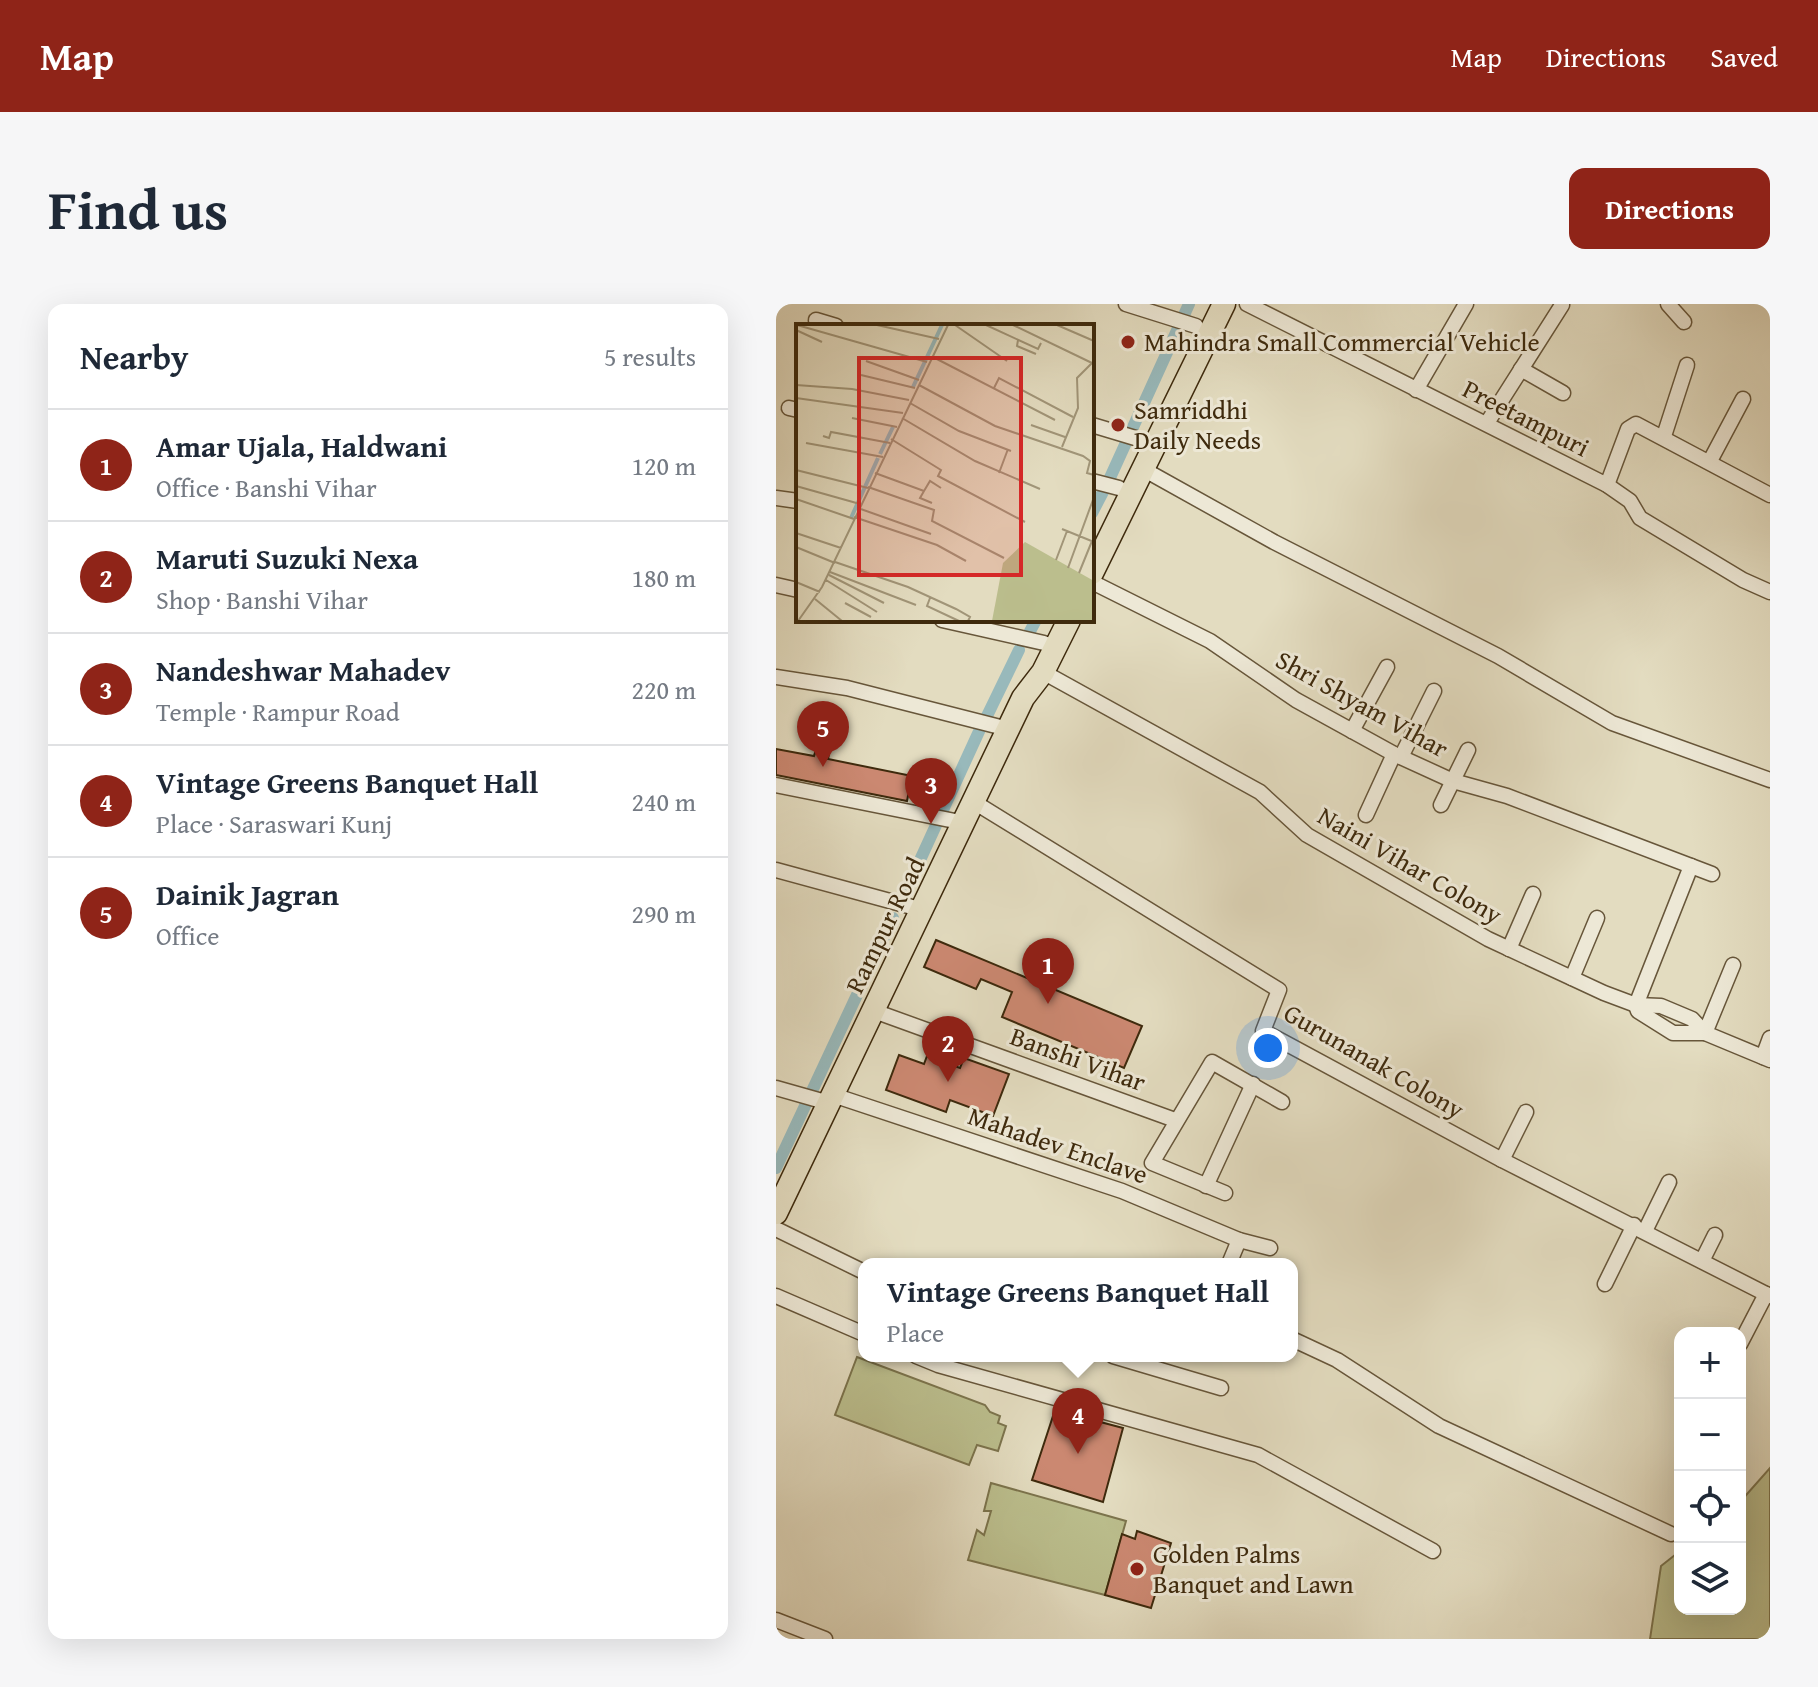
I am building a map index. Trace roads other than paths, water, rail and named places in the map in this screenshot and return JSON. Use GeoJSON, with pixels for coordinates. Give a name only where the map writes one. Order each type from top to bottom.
{"type":"FeatureCollection","features":[{"type":"Feature","properties":{"kind":"main road"},"geometry":{"type":"LineString","coordinates":[[1094,539],[1119,488],[1134,437],[1187,322],[1207,304]]}},
{"type":"Feature","properties":{"kind":"main road"},"geometry":{"type":"LineString","coordinates":[[1094,569],[1224,304]]}},
{"type":"Feature","properties":{"kind":"main road"},"geometry":{"type":"LineString","coordinates":[[1023,698],[1054,622]]}},
{"type":"Feature","properties":{"kind":"main road","name":"Rampur Road"},"geometry":{"type":"LineString","coordinates":[[778,1204],[821,1098],[874,1011],[923,910],[955,815],[1008,729],[1023,698],[1043,672],[1068,622]]}},
{"type":"Feature","properties":{"kind":"street"},"geometry":{"type":"LineString","coordinates":[[1126,304],[1187,322]]}},
{"type":"Feature","properties":{"kind":"street","name":"Preetampuri"},"geometry":{"type":"LineString","coordinates":[[1247,304],[1487,423],[1545,458],[1607,485],[1630,501],[1640,518],[1743,580],[1770,592]]}},
{"type":"Feature","properties":{"kind":"street"},"geometry":{"type":"LineString","coordinates":[[1416,390],[1466,304]]}},
{"type":"Feature","properties":{"kind":"street"},"geometry":{"type":"LineString","coordinates":[[1668,304],[1684,322]]}},
{"type":"Feature","properties":{"kind":"street"},"geometry":{"type":"LineString","coordinates":[[1487,423],[1562,305]]}},
{"type":"Feature","properties":{"kind":"street"},"geometry":{"type":"LineString","coordinates":[[816,320],[829,324]]}},
{"type":"Feature","properties":{"kind":"street"},"geometry":{"type":"LineString","coordinates":[[1664,436],[1687,365]]}},
{"type":"Feature","properties":{"kind":"street"},"geometry":{"type":"LineString","coordinates":[[1521,369],[1563,393]]}},
{"type":"Feature","properties":{"kind":"street"},"geometry":{"type":"LineString","coordinates":[[1710,461],[1743,399]]}},
{"type":"Feature","properties":{"kind":"street"},"geometry":{"type":"LineString","coordinates":[[1607,485],[1632,425],[1664,436],[1770,495]]}},
{"type":"Feature","properties":{"kind":"street"},"geometry":{"type":"LineString","coordinates":[[1094,426],[1134,437]]}},
{"type":"Feature","properties":{"kind":"street"},"geometry":{"type":"LineString","coordinates":[[1143,469],[1274,542],[1498,656],[1612,723],[1770,780]]}},
{"type":"Feature","properties":{"kind":"street"},"geometry":{"type":"LineString","coordinates":[[1094,482],[1119,488]]}},
{"type":"Feature","properties":{"kind":"street"},"geometry":{"type":"LineString","coordinates":[[776,498],[796,501]]}},
{"type":"Feature","properties":{"kind":"street","name":"Shri Shyam Vihar"},"geometry":{"type":"LineString","coordinates":[[1094,583],[1210,641],[1296,700],[1397,755],[1453,781],[1507,796],[1712,874]]}},
{"type":"Feature","properties":{"kind":"street"},"geometry":{"type":"LineString","coordinates":[[776,585],[796,590]]}},
{"type":"Feature","properties":{"kind":"street"},"geometry":{"type":"LineString","coordinates":[[951,622],[1044,643]]}},
{"type":"Feature","properties":{"kind":"street"},"geometry":{"type":"LineString","coordinates":[[1352,731],[1387,667]]}},
{"type":"Feature","properties":{"kind":"street","name":"Naini Vihar Colony"},"geometry":{"type":"LineString","coordinates":[[1043,672],[1260,792],[1307,835],[1509,949],[1636,1005],[1661,1006],[1692,1019],[1705,1033],[1766,1059]]}},
{"type":"Feature","properties":{"kind":"street"},"geometry":{"type":"LineString","coordinates":[[776,677],[847,688],[1008,729]]}},
{"type":"Feature","properties":{"kind":"street"},"geometry":{"type":"LineString","coordinates":[[1366,815],[1434,691]]}},
{"type":"Feature","properties":{"kind":"street"},"geometry":{"type":"LineString","coordinates":[[1441,805],[1468,750]]}},
{"type":"Feature","properties":{"kind":"street"},"geometry":{"type":"LineString","coordinates":[[776,785],[955,815]]}},
{"type":"Feature","properties":{"kind":"street","name":"Gurunanak Colony"},"geometry":{"type":"LineString","coordinates":[[955,815],[1279,990],[1263,1031],[1502,1160],[1768,1295]]}},
{"type":"Feature","properties":{"kind":"street"},"geometry":{"type":"LineString","coordinates":[[1636,1005],[1691,866]]}},
{"type":"Feature","properties":{"kind":"street"},"geometry":{"type":"LineString","coordinates":[[776,870],[923,910]]}},
{"type":"Feature","properties":{"kind":"street"},"geometry":{"type":"LineString","coordinates":[[1509,949],[1533,894]]}},
{"type":"Feature","properties":{"kind":"street"},"geometry":{"type":"LineString","coordinates":[[1572,978],[1597,918]]}},
{"type":"Feature","properties":{"kind":"street"},"geometry":{"type":"LineString","coordinates":[[1705,1033],[1733,965]]}},
{"type":"Feature","properties":{"kind":"street","name":"Banshi Vihar"},"geometry":{"type":"LineString","coordinates":[[874,1011],[1175,1120]]}},
{"type":"Feature","properties":{"kind":"street"},"geometry":{"type":"LineString","coordinates":[[1766,1059],[1770,1038]]}},
{"type":"Feature","properties":{"kind":"street"},"geometry":{"type":"LineString","coordinates":[[1225,1193],[1152,1163],[1175,1120],[1212,1062],[1282,1102]]}},
{"type":"Feature","properties":{"kind":"street"},"geometry":{"type":"LineString","coordinates":[[1206,1186],[1253,1084]]}},
{"type":"Feature","properties":{"kind":"street","name":"Mahadev Enclave"},"geometry":{"type":"LineString","coordinates":[[776,1088],[821,1098],[1122,1191],[1239,1240],[1270,1248]]}},
{"type":"Feature","properties":{"kind":"street"},"geometry":{"type":"LineString","coordinates":[[1502,1160],[1526,1112]]}},
{"type":"Feature","properties":{"kind":"street"},"geometry":{"type":"LineString","coordinates":[[1605,1284],[1669,1182]]}},
{"type":"Feature","properties":{"kind":"street"},"geometry":{"type":"LineString","coordinates":[[776,1229],[858,1269]]}},
{"type":"Feature","properties":{"kind":"street"},"geometry":{"type":"LineString","coordinates":[[1702,1261],[1715,1235]]}},
{"type":"Feature","properties":{"kind":"street"},"geometry":{"type":"LineString","coordinates":[[1232,1258],[1239,1240]]}},
{"type":"Feature","properties":{"kind":"street"},"geometry":{"type":"LineString","coordinates":[[1746,1334],[1768,1295]]}},
{"type":"Feature","properties":{"kind":"street"},"geometry":{"type":"LineString","coordinates":[[776,1296],[858,1331]]}},
{"type":"Feature","properties":{"kind":"street"},"geometry":{"type":"LineString","coordinates":[[1298,1342],[1337,1360],[1439,1426],[1671,1534]]}},
{"type":"Feature","properties":{"kind":"street"},"geometry":{"type":"LineString","coordinates":[[934,1362],[1258,1455],[1433,1551]]}},
{"type":"Feature","properties":{"kind":"street"},"geometry":{"type":"LineString","coordinates":[[1133,1362],[1221,1388]]}},
{"type":"Feature","properties":{"kind":"street"},"geometry":{"type":"LineString","coordinates":[[776,1620],[825,1639]]}},
{"type":"Feature","properties":{"kind":"waterway"},"geometry":{"type":"LineString","coordinates":[[1109,480],[1189,304]]}},
{"type":"Feature","properties":{"kind":"waterway"},"geometry":{"type":"LineString","coordinates":[[1094,509],[1105,488]]}},
{"type":"Feature","properties":{"kind":"waterway"},"geometry":{"type":"LineString","coordinates":[[1027,637],[1035,622]]}},
{"type":"Feature","properties":{"kind":"waterway"},"geometry":{"type":"LineString","coordinates":[[987,716],[1019,650]]}},
{"type":"Feature","properties":{"kind":"waterway"},"geometry":{"type":"LineString","coordinates":[[904,895],[981,727]]}},
{"type":"Feature","properties":{"kind":"waterway"},"geometry":{"type":"LineString","coordinates":[[776,1168],[893,918]]}},
{"type":"Feature","properties":{"kind":"place","name":"Mahindra Small Commercial Vehicle"},"geometry":{"type":"Point","coordinates":[1128,342]}},
{"type":"Feature","properties":{"kind":"place","name":"Samriddhi Daily Needs"},"geometry":{"type":"Point","coordinates":[1118,425]}},
{"type":"Feature","properties":{"kind":"place","name":"Dainik Jagran"},"geometry":{"type":"Point","coordinates":[823,767]}},
{"type":"Feature","properties":{"kind":"place","name":"Nandeshwar Mahadev"},"geometry":{"type":"Point","coordinates":[931,824]}},
{"type":"Feature","properties":{"kind":"place","name":"Amar Ujala, Haldwani"},"geometry":{"type":"Point","coordinates":[1048,1004]}},
{"type":"Feature","properties":{"kind":"place","name":"Maruti Suzuki Nexa"},"geometry":{"type":"Point","coordinates":[948,1082]}},
{"type":"Feature","properties":{"kind":"place","name":"Vintage Greens Banquet Hall"},"geometry":{"type":"Point","coordinates":[1078,1454]}},
{"type":"Feature","properties":{"kind":"place","name":"Golden Palms Banquet and Lawn"},"geometry":{"type":"Point","coordinates":[1137,1569]}}]}
